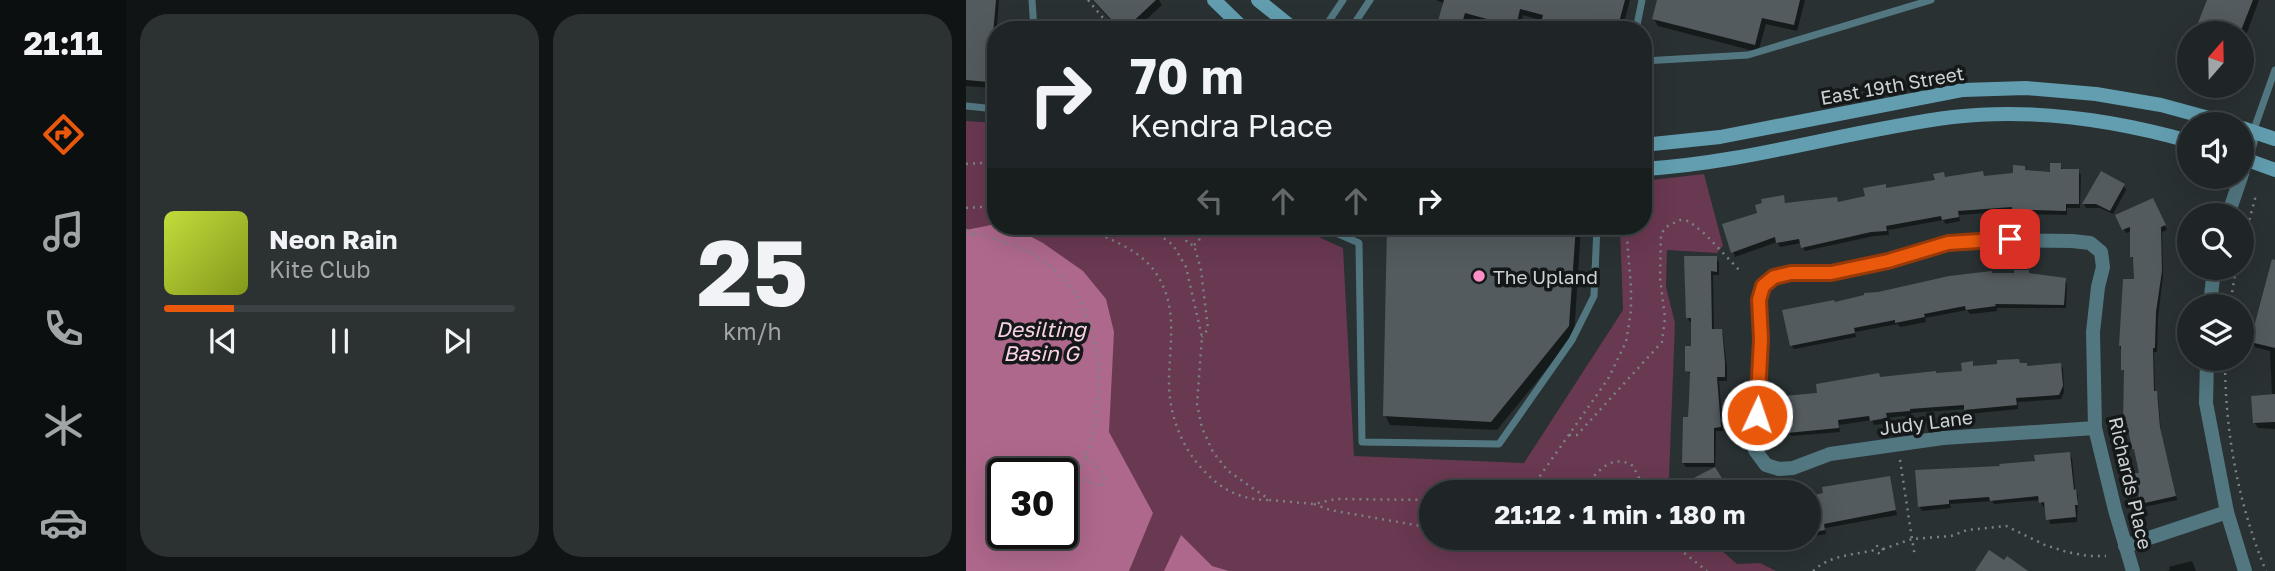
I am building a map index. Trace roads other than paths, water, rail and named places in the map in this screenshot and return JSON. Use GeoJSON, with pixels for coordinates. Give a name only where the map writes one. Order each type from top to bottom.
{"type":"FeatureCollection","features":[{"type":"Feature","properties":{"kind":"main road"},"geometry":{"type":"LineString","coordinates":[[1214,0],[1236,21]]}},
{"type":"Feature","properties":{"kind":"main road"},"geometry":{"type":"LineString","coordinates":[[1258,0],[1284,21]]}},
{"type":"Feature","properties":{"kind":"main road","name":"East 19th Street"},"geometry":{"type":"LineString","coordinates":[[1652,144],[1720,137],[1963,90],[2026,88],[2096,94],[2187,112]]}},
{"type":"Feature","properties":{"kind":"main road"},"geometry":{"type":"LineString","coordinates":[[1652,168],[1734,157],[1954,117],[2018,114],[2090,120],[2177,138]]}},
{"type":"Feature","properties":{"kind":"main road"},"geometry":{"type":"LineString","coordinates":[[2254,132],[2275,139]]}},
{"type":"Feature","properties":{"kind":"main road"},"geometry":{"type":"LineString","coordinates":[[2254,163],[2275,170]]}},
{"type":"Feature","properties":{"kind":"street","name":"Richards Place"},"geometry":{"type":"LineString","coordinates":[[1766,465],[1755,450],[1754,436],[1761,339],[1759,300],[1763,286],[1774,277],[1791,273],[1831,273],[1888,261],[1948,243],[2010,239],[2090,243],[2101,252],[2102,267],[2093,332],[2095,428],[2133,571]]}},
{"type":"Feature","properties":{"kind":"street"},"geometry":{"type":"LineString","coordinates":[[2207,371],[2206,403],[2227,512],[2245,571]]}},
{"type":"Feature","properties":{"kind":"street","name":"Judy Lane"},"geometry":{"type":"LineString","coordinates":[[1766,465],[1779,469],[1793,468],[1829,454],[1943,438],[2095,428]]}},
{"type":"Feature","properties":{"kind":"street"},"geometry":{"type":"LineString","coordinates":[[2125,545],[2227,512]]}},
{"type":"Feature","properties":{"kind":"lane"},"geometry":{"type":"LineString","coordinates":[[1032,0],[1033,21]]}},
{"type":"Feature","properties":{"kind":"lane"},"geometry":{"type":"LineString","coordinates":[[1329,21],[1343,0]]}},
{"type":"Feature","properties":{"kind":"lane"},"geometry":{"type":"LineString","coordinates":[[1356,21],[1370,0]]}},
{"type":"Feature","properties":{"kind":"lane"},"geometry":{"type":"LineString","coordinates":[[1638,21],[1642,0]]}},
{"type":"Feature","properties":{"kind":"lane"},"geometry":{"type":"LineString","coordinates":[[1652,60],[1748,55],[1931,0]]}},
{"type":"Feature","properties":{"kind":"lane"},"geometry":{"type":"LineString","coordinates":[[2254,117],[2275,70]]}},
{"type":"Feature","properties":{"kind":"lane"},"geometry":{"type":"LineString","coordinates":[[966,106],[987,107]]}},
{"type":"Feature","properties":{"kind":"lane"},"geometry":{"type":"LineString","coordinates":[[1341,235],[1359,243],[1362,442],[1499,444],[1572,340],[1594,296],[1597,235]]}},
{"type":"Feature","properties":{"kind":"water","name":"Desilting Basin G"},"geometry":{"type":"Polygon","coordinates":[[[987,226],[987,235],[1028,235],[1083,271],[1106,299],[1114,332],[1109,432],[1153,513],[1129,571],[966,571],[966,230],[987,226]]]}},
{"type":"Feature","properties":{"kind":"water"},"geometry":{"type":"Polygon","coordinates":[[[1181,535],[1212,566],[1229,571],[1164,571],[1181,535]]]}},
{"type":"Feature","properties":{"kind":"place","name":"The Upland"},"geometry":{"type":"Point","coordinates":[1479,276]}}]}
